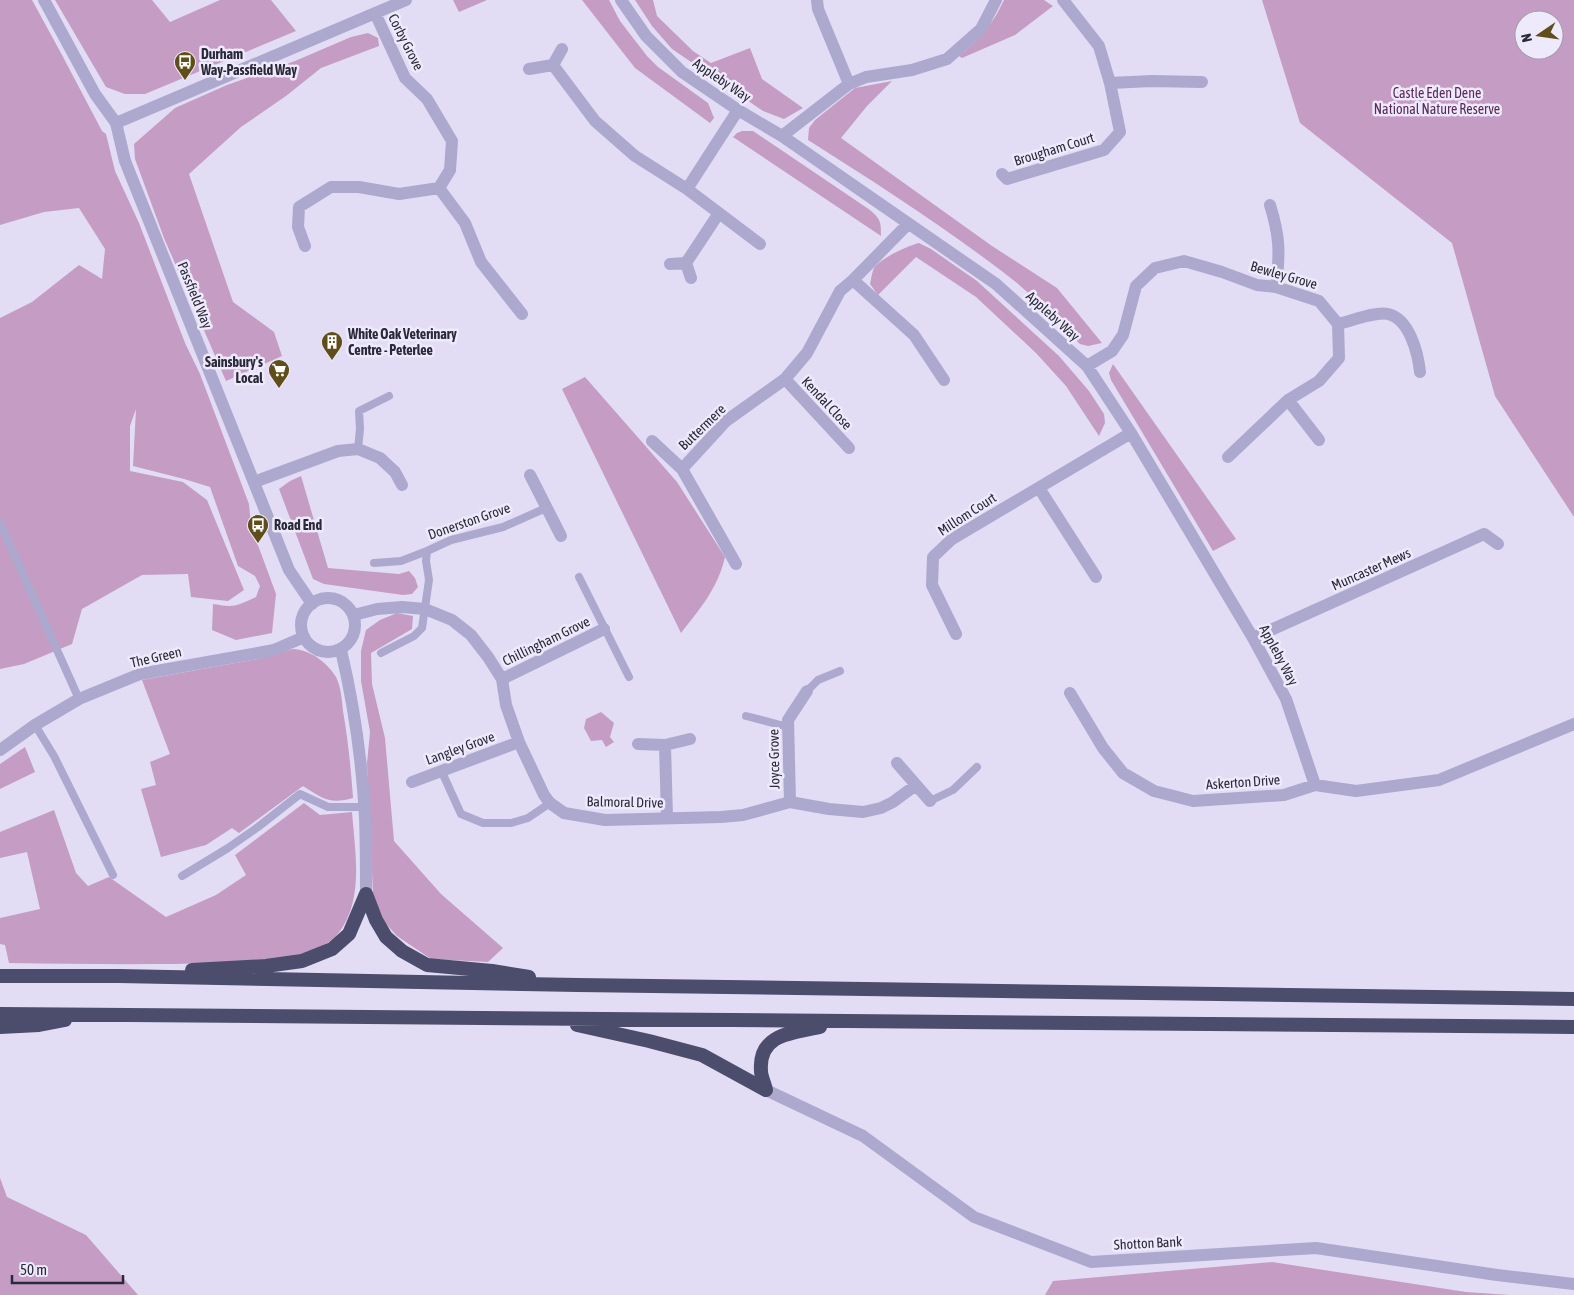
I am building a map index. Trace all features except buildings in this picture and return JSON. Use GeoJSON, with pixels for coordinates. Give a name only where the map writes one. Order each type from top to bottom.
{"type":"FeatureCollection","features":[{"type":"Feature","properties":{"kind":"highway"},"geometry":{"type":"LineString","coordinates":[[119,976],[211,968],[266,966],[302,961],[332,949],[349,934],[366,894]]}},
{"type":"Feature","properties":{"kind":"highway"},"geometry":{"type":"LineString","coordinates":[[366,894],[376,920],[386,936],[402,951],[427,965],[492,971],[578,984]]}},
{"type":"Feature","properties":{"kind":"highway"},"geometry":{"type":"LineString","coordinates":[[0,976],[119,976],[1574,999]]}},
{"type":"Feature","properties":{"kind":"highway"},"geometry":{"type":"LineString","coordinates":[[0,1014],[1574,1027]]}},
{"type":"Feature","properties":{"kind":"highway"},"geometry":{"type":"LineString","coordinates":[[0,1028],[39,1025],[105,1014]]}},
{"type":"Feature","properties":{"kind":"highway"},"geometry":{"type":"LineString","coordinates":[[548,1018],[702,1055],[766,1090]]}},
{"type":"Feature","properties":{"kind":"highway"},"geometry":{"type":"LineString","coordinates":[[766,1090],[761,1072],[762,1057],[766,1046],[779,1036],[844,1021]]}},
{"type":"Feature","properties":{"kind":"street","name":"Passfield Way"},"geometry":{"type":"LineString","coordinates":[[44,0],[95,94],[116,123],[125,161],[289,570],[312,604]]}},
{"type":"Feature","properties":{"kind":"street"},"geometry":{"type":"LineString","coordinates":[[116,123],[406,0]]}},
{"type":"Feature","properties":{"kind":"street","name":"Appleby Way"},"geometry":{"type":"LineString","coordinates":[[621,0],[646,36],[682,72],[738,110],[782,136],[996,284],[1087,366],[1131,433],[1254,638],[1286,699],[1314,785]]}},
{"type":"Feature","properties":{"kind":"street"},"geometry":{"type":"LineString","coordinates":[[817,0],[818,9],[849,84]]}},
{"type":"Feature","properties":{"kind":"street"},"geometry":{"type":"LineString","coordinates":[[782,136],[849,84],[866,77],[912,70],[947,58],[980,28],[996,0]]}},
{"type":"Feature","properties":{"kind":"street","name":"Brougham Court"},"geometry":{"type":"LineString","coordinates":[[1002,174],[1007,179],[1104,150],[1120,132],[1110,83],[1098,46],[1063,0]]}},
{"type":"Feature","properties":{"kind":"street","name":"Corby Grove"},"geometry":{"type":"LineString","coordinates":[[375,13],[405,78],[427,99],[452,141],[450,170],[439,188]]}},
{"type":"Feature","properties":{"kind":"street"},"geometry":{"type":"LineString","coordinates":[[553,65],[562,49]]}},
{"type":"Feature","properties":{"kind":"street"},"geometry":{"type":"LineString","coordinates":[[528,69],[553,65]]}},
{"type":"Feature","properties":{"kind":"street"},"geometry":{"type":"LineString","coordinates":[[553,65],[595,121],[635,156],[687,189],[760,244]]}},
{"type":"Feature","properties":{"kind":"street"},"geometry":{"type":"LineString","coordinates":[[1110,83],[1152,81],[1202,82]]}},
{"type":"Feature","properties":{"kind":"street"},"geometry":{"type":"LineString","coordinates":[[687,189],[738,110]]}},
{"type":"Feature","properties":{"kind":"street"},"geometry":{"type":"LineString","coordinates":[[305,246],[298,227],[298,207],[331,187],[359,186],[398,194],[439,188],[465,223],[481,262],[522,314]]}},
{"type":"Feature","properties":{"kind":"street"},"geometry":{"type":"LineString","coordinates":[[1270,205],[1277,228],[1280,253],[1276,287]]}},
{"type":"Feature","properties":{"kind":"street"},"geometry":{"type":"LineString","coordinates":[[690,278],[686,263],[719,213]]}},
{"type":"Feature","properties":{"kind":"street","name":"Kendal Close"},"geometry":{"type":"LineString","coordinates":[[849,448],[784,379],[807,353],[840,290],[853,280],[908,224]]}},
{"type":"Feature","properties":{"kind":"street","name":"Bewley Grove"},"geometry":{"type":"LineString","coordinates":[[1087,366],[1112,351],[1123,335],[1136,286],[1155,268],[1184,261],[1257,285],[1276,287],[1319,301],[1338,324]]}},
{"type":"Feature","properties":{"kind":"street"},"geometry":{"type":"LineString","coordinates":[[670,264],[686,263]]}},
{"type":"Feature","properties":{"kind":"street"},"geometry":{"type":"LineString","coordinates":[[853,280],[914,335],[944,380]]}},
{"type":"Feature","properties":{"kind":"street"},"geometry":{"type":"LineString","coordinates":[[1228,457],[1288,400],[1319,381],[1339,358],[1338,324],[1380,314],[1388,314],[1395,317],[1408,332],[1418,358],[1420,372]]}},
{"type":"Feature","properties":{"kind":"street","name":"Buttermere"},"geometry":{"type":"LineString","coordinates":[[736,564],[682,468],[726,421],[784,379]]}},
{"type":"Feature","properties":{"kind":"street"},"geometry":{"type":"LineString","coordinates":[[1288,400],[1319,440]]}},
{"type":"Feature","properties":{"kind":"street","name":"Millom Court"},"geometry":{"type":"LineString","coordinates":[[956,634],[932,585],[933,557],[952,539],[1131,433]]}},
{"type":"Feature","properties":{"kind":"street"},"geometry":{"type":"LineString","coordinates":[[652,441],[682,468]]}},
{"type":"Feature","properties":{"kind":"street"},"geometry":{"type":"LineString","coordinates":[[254,482],[338,451],[358,449],[380,458],[395,472],[402,485]]}},
{"type":"Feature","properties":{"kind":"street"},"geometry":{"type":"LineString","coordinates":[[530,475],[561,536]]}},
{"type":"Feature","properties":{"kind":"street"},"geometry":{"type":"LineString","coordinates":[[1038,488],[1096,577]]}},
{"type":"Feature","properties":{"kind":"street","name":"Muncaster Mews"},"geometry":{"type":"LineString","coordinates":[[1254,638],[1484,534],[1498,544]]}},
{"type":"Feature","properties":{"kind":"street"},"geometry":{"type":"LineString","coordinates":[[323,598],[333,598],[345,604],[354,615],[356,624],[354,636],[349,644],[341,650],[333,652],[323,652],[308,644],[301,628],[304,613],[312,604],[323,598]]}},
{"type":"Feature","properties":{"kind":"street"},"geometry":{"type":"LineString","coordinates":[[354,615],[377,609],[402,607],[425,609],[452,620],[471,635],[502,679],[506,706],[519,742],[544,795],[550,803]]}},
{"type":"Feature","properties":{"kind":"street","name":"Chillingham Grove"},"geometry":{"type":"LineString","coordinates":[[502,679],[604,629]]}},
{"type":"Feature","properties":{"kind":"street","name":"The Green"},"geometry":{"type":"LineString","coordinates":[[0,750],[79,699],[140,674],[274,650],[304,637]]}},
{"type":"Feature","properties":{"kind":"street"},"geometry":{"type":"LineString","coordinates":[[341,650],[351,691],[359,746],[364,807],[366,894]]}},
{"type":"Feature","properties":{"kind":"street","name":"Joyce Grove"},"geometry":{"type":"LineString","coordinates":[[790,802],[788,720],[807,691]]}},
{"type":"Feature","properties":{"kind":"street","name":"Askerton Drive"},"geometry":{"type":"LineString","coordinates":[[1070,693],[1103,748],[1123,773],[1154,791],[1193,800],[1284,795],[1314,785],[1356,791],[1439,780],[1574,724]]}},
{"type":"Feature","properties":{"kind":"street"},"geometry":{"type":"LineString","coordinates":[[638,744],[665,745],[690,739]]}},
{"type":"Feature","properties":{"kind":"street","name":"Langley Grove"},"geometry":{"type":"LineString","coordinates":[[412,782],[519,742]]}},
{"type":"Feature","properties":{"kind":"street"},"geometry":{"type":"LineString","coordinates":[[665,745],[668,818]]}},
{"type":"Feature","properties":{"kind":"street"},"geometry":{"type":"LineString","coordinates":[[897,764],[930,801]]}},
{"type":"Feature","properties":{"kind":"street","name":"Balmoral Drive"},"geometry":{"type":"LineString","coordinates":[[550,803],[564,813],[605,820],[743,815],[790,802],[829,810],[863,812],[881,808],[893,802],[916,785]]}},
{"type":"Feature","properties":{"kind":"street","name":"Shotton Bank"},"geometry":{"type":"LineString","coordinates":[[766,1090],[863,1136],[974,1217],[1091,1262],[1316,1248],[1497,1275],[1574,1284]]}},
{"type":"Feature","properties":{"kind":"lane"},"geometry":{"type":"LineString","coordinates":[[358,449],[359,411],[390,396]]}},
{"type":"Feature","properties":{"kind":"lane","name":"Donerston Grove"},"geometry":{"type":"LineString","coordinates":[[380,653],[414,636],[422,628],[429,580],[426,552],[451,540],[503,527],[546,508]]}},
{"type":"Feature","properties":{"kind":"lane"},"geometry":{"type":"LineString","coordinates":[[0,523],[79,699]]}},
{"type":"Feature","properties":{"kind":"lane"},"geometry":{"type":"LineString","coordinates":[[374,563],[401,561],[426,552]]}},
{"type":"Feature","properties":{"kind":"lane"},"geometry":{"type":"LineString","coordinates":[[579,577],[629,677]]}},
{"type":"Feature","properties":{"kind":"lane"},"geometry":{"type":"LineString","coordinates":[[807,691],[818,680],[840,671]]}},
{"type":"Feature","properties":{"kind":"lane"},"geometry":{"type":"LineString","coordinates":[[746,716],[788,727]]}},
{"type":"Feature","properties":{"kind":"lane"},"geometry":{"type":"LineString","coordinates":[[36,725],[54,756],[113,875]]}},
{"type":"Feature","properties":{"kind":"lane"},"geometry":{"type":"LineString","coordinates":[[930,801],[953,790],[977,767]]}},
{"type":"Feature","properties":{"kind":"lane"},"geometry":{"type":"LineString","coordinates":[[441,770],[460,814],[483,823],[511,823],[528,818],[550,803]]}},
{"type":"Feature","properties":{"kind":"lane"},"geometry":{"type":"LineString","coordinates":[[182,876],[228,848],[300,794],[328,807],[364,807]]}},
{"type":"Feature","properties":{"kind":"green space"},"geometry":{"type":"Polygon","coordinates":[[[0,0],[32,0],[102,131],[106,134],[115,171],[139,223],[185,343],[200,374],[249,504],[251,526],[276,594],[272,633],[236,640],[212,630],[213,604],[231,606],[239,604],[256,597],[260,586],[255,576],[238,566],[210,487],[133,466],[136,409],[130,426],[130,471],[183,482],[207,500],[244,590],[228,601],[191,597],[188,574],[142,575],[82,609],[72,644],[24,664],[0,669],[0,318],[32,302],[79,265],[102,279],[105,249],[79,208],[44,212],[0,225],[0,0]]]}},
{"type":"Feature","properties":{"kind":"green space"},"geometry":{"type":"Polygon","coordinates":[[[55,0],[152,0],[170,22],[220,0],[271,0],[296,31],[145,94],[125,94],[106,87],[55,0]]]}},
{"type":"Feature","properties":{"kind":"green space"},"geometry":{"type":"Polygon","coordinates":[[[453,0],[487,0],[459,12],[453,0]]]}},
{"type":"Feature","properties":{"kind":"green space"},"geometry":{"type":"Polygon","coordinates":[[[582,0],[609,0],[620,21],[647,56],[658,67],[708,103],[714,118],[710,123],[635,68],[582,0]]]}},
{"type":"Feature","properties":{"kind":"green space"},"geometry":{"type":"Polygon","coordinates":[[[635,0],[653,0],[657,16],[693,51],[711,63],[750,48],[762,79],[803,108],[784,119],[763,111],[672,49],[652,26],[635,0]]]}},
{"type":"Feature","properties":{"kind":"green space"},"geometry":{"type":"Polygon","coordinates":[[[1004,0],[1044,0],[1053,6],[1015,35],[962,58],[959,56],[985,31],[1004,0]]]}},
{"type":"Feature","properties":{"kind":"green space","name":"Castle Eden Dene National Nature Reserve"},"geometry":{"type":"Polygon","coordinates":[[[1262,0],[1574,0],[1574,517],[1495,396],[1452,243],[1300,123],[1262,0]]]}},
{"type":"Feature","properties":{"kind":"green space"},"geometry":{"type":"Polygon","coordinates":[[[368,33],[378,38],[379,46],[321,68],[286,96],[241,127],[189,174],[233,302],[274,332],[282,356],[226,381],[164,238],[135,159],[134,144],[175,108],[227,85],[295,61],[351,37],[368,33]]]}},
{"type":"Feature","properties":{"kind":"green space"},"geometry":{"type":"Polygon","coordinates":[[[892,81],[867,106],[841,138],[992,246],[1057,288],[1102,343],[1088,346],[1080,344],[1025,290],[992,264],[914,209],[808,140],[809,128],[815,120],[855,88],[892,81]]]}},
{"type":"Feature","properties":{"kind":"green space"},"geometry":{"type":"Polygon","coordinates":[[[742,131],[753,131],[870,210],[880,222],[881,236],[733,137],[742,131]]]}},
{"type":"Feature","properties":{"kind":"green space"},"geometry":{"type":"Polygon","coordinates":[[[919,243],[931,249],[977,281],[1059,356],[1089,391],[1104,414],[1105,423],[1099,436],[1066,386],[1036,353],[976,297],[916,257],[878,295],[870,284],[874,268],[877,264],[895,253],[919,243]]]}},
{"type":"Feature","properties":{"kind":"green space"},"geometry":{"type":"Polygon","coordinates":[[[1113,364],[1236,539],[1213,551],[1111,380],[1109,373],[1113,364]]]}},
{"type":"Feature","properties":{"kind":"green space"},"geometry":{"type":"Polygon","coordinates":[[[585,377],[677,482],[725,557],[713,588],[681,633],[562,389],[585,377]]]}},
{"type":"Feature","properties":{"kind":"green space"},"geometry":{"type":"Polygon","coordinates":[[[301,476],[328,568],[399,574],[409,571],[415,578],[418,587],[412,594],[403,595],[324,584],[313,579],[279,489],[301,476]]]}},
{"type":"Feature","properties":{"kind":"green space"},"geometry":{"type":"Polygon","coordinates":[[[397,613],[413,616],[412,629],[371,653],[372,684],[385,738],[394,841],[441,894],[503,948],[488,962],[431,959],[397,936],[379,916],[373,894],[367,763],[370,732],[361,681],[361,651],[366,630],[380,620],[397,613]]]}},
{"type":"Feature","properties":{"kind":"green space"},"geometry":{"type":"Polygon","coordinates":[[[293,649],[312,654],[333,672],[338,681],[348,744],[353,798],[338,801],[327,799],[303,786],[239,833],[232,828],[206,845],[161,857],[141,789],[156,785],[150,762],[170,754],[142,680],[258,659],[293,649]]]}},
{"type":"Feature","properties":{"kind":"green space"},"geometry":{"type":"Polygon","coordinates":[[[601,712],[614,723],[610,737],[614,742],[606,747],[602,740],[591,741],[584,728],[586,719],[601,712]]]}},
{"type":"Feature","properties":{"kind":"green space"},"geometry":{"type":"Polygon","coordinates":[[[25,747],[35,772],[0,789],[0,764],[25,747]]]}},
{"type":"Feature","properties":{"kind":"green space"},"geometry":{"type":"Polygon","coordinates":[[[304,803],[320,815],[352,812],[356,860],[355,893],[345,923],[336,936],[318,949],[296,958],[257,962],[191,964],[9,963],[5,945],[0,944],[0,918],[40,909],[27,852],[0,858],[0,832],[54,810],[76,873],[88,886],[109,877],[166,917],[216,895],[246,875],[235,855],[304,803]]]}},
{"type":"Feature","properties":{"kind":"green space"},"geometry":{"type":"Polygon","coordinates":[[[0,1178],[7,1197],[86,1235],[138,1295],[0,1295],[0,1178]]]}},
{"type":"Feature","properties":{"kind":"green space"},"geometry":{"type":"Polygon","coordinates":[[[1272,1262],[1466,1292],[1510,1295],[1045,1295],[1053,1281],[1272,1262]]]}},
{"type":"Feature","properties":{"kind":"place","name":"Durham Way-Passfield Way"},"geometry":{"type":"Point","coordinates":[185,81]}},
{"type":"Feature","properties":{"kind":"place","name":"White Oak Veterinary Centre - Peterlee"},"geometry":{"type":"Point","coordinates":[332,361]}},
{"type":"Feature","properties":{"kind":"place","name":"Sainsbury's Local"},"geometry":{"type":"Point","coordinates":[279,389]}},
{"type":"Feature","properties":{"kind":"place","name":"Road End"},"geometry":{"type":"Point","coordinates":[258,544]}}]}
